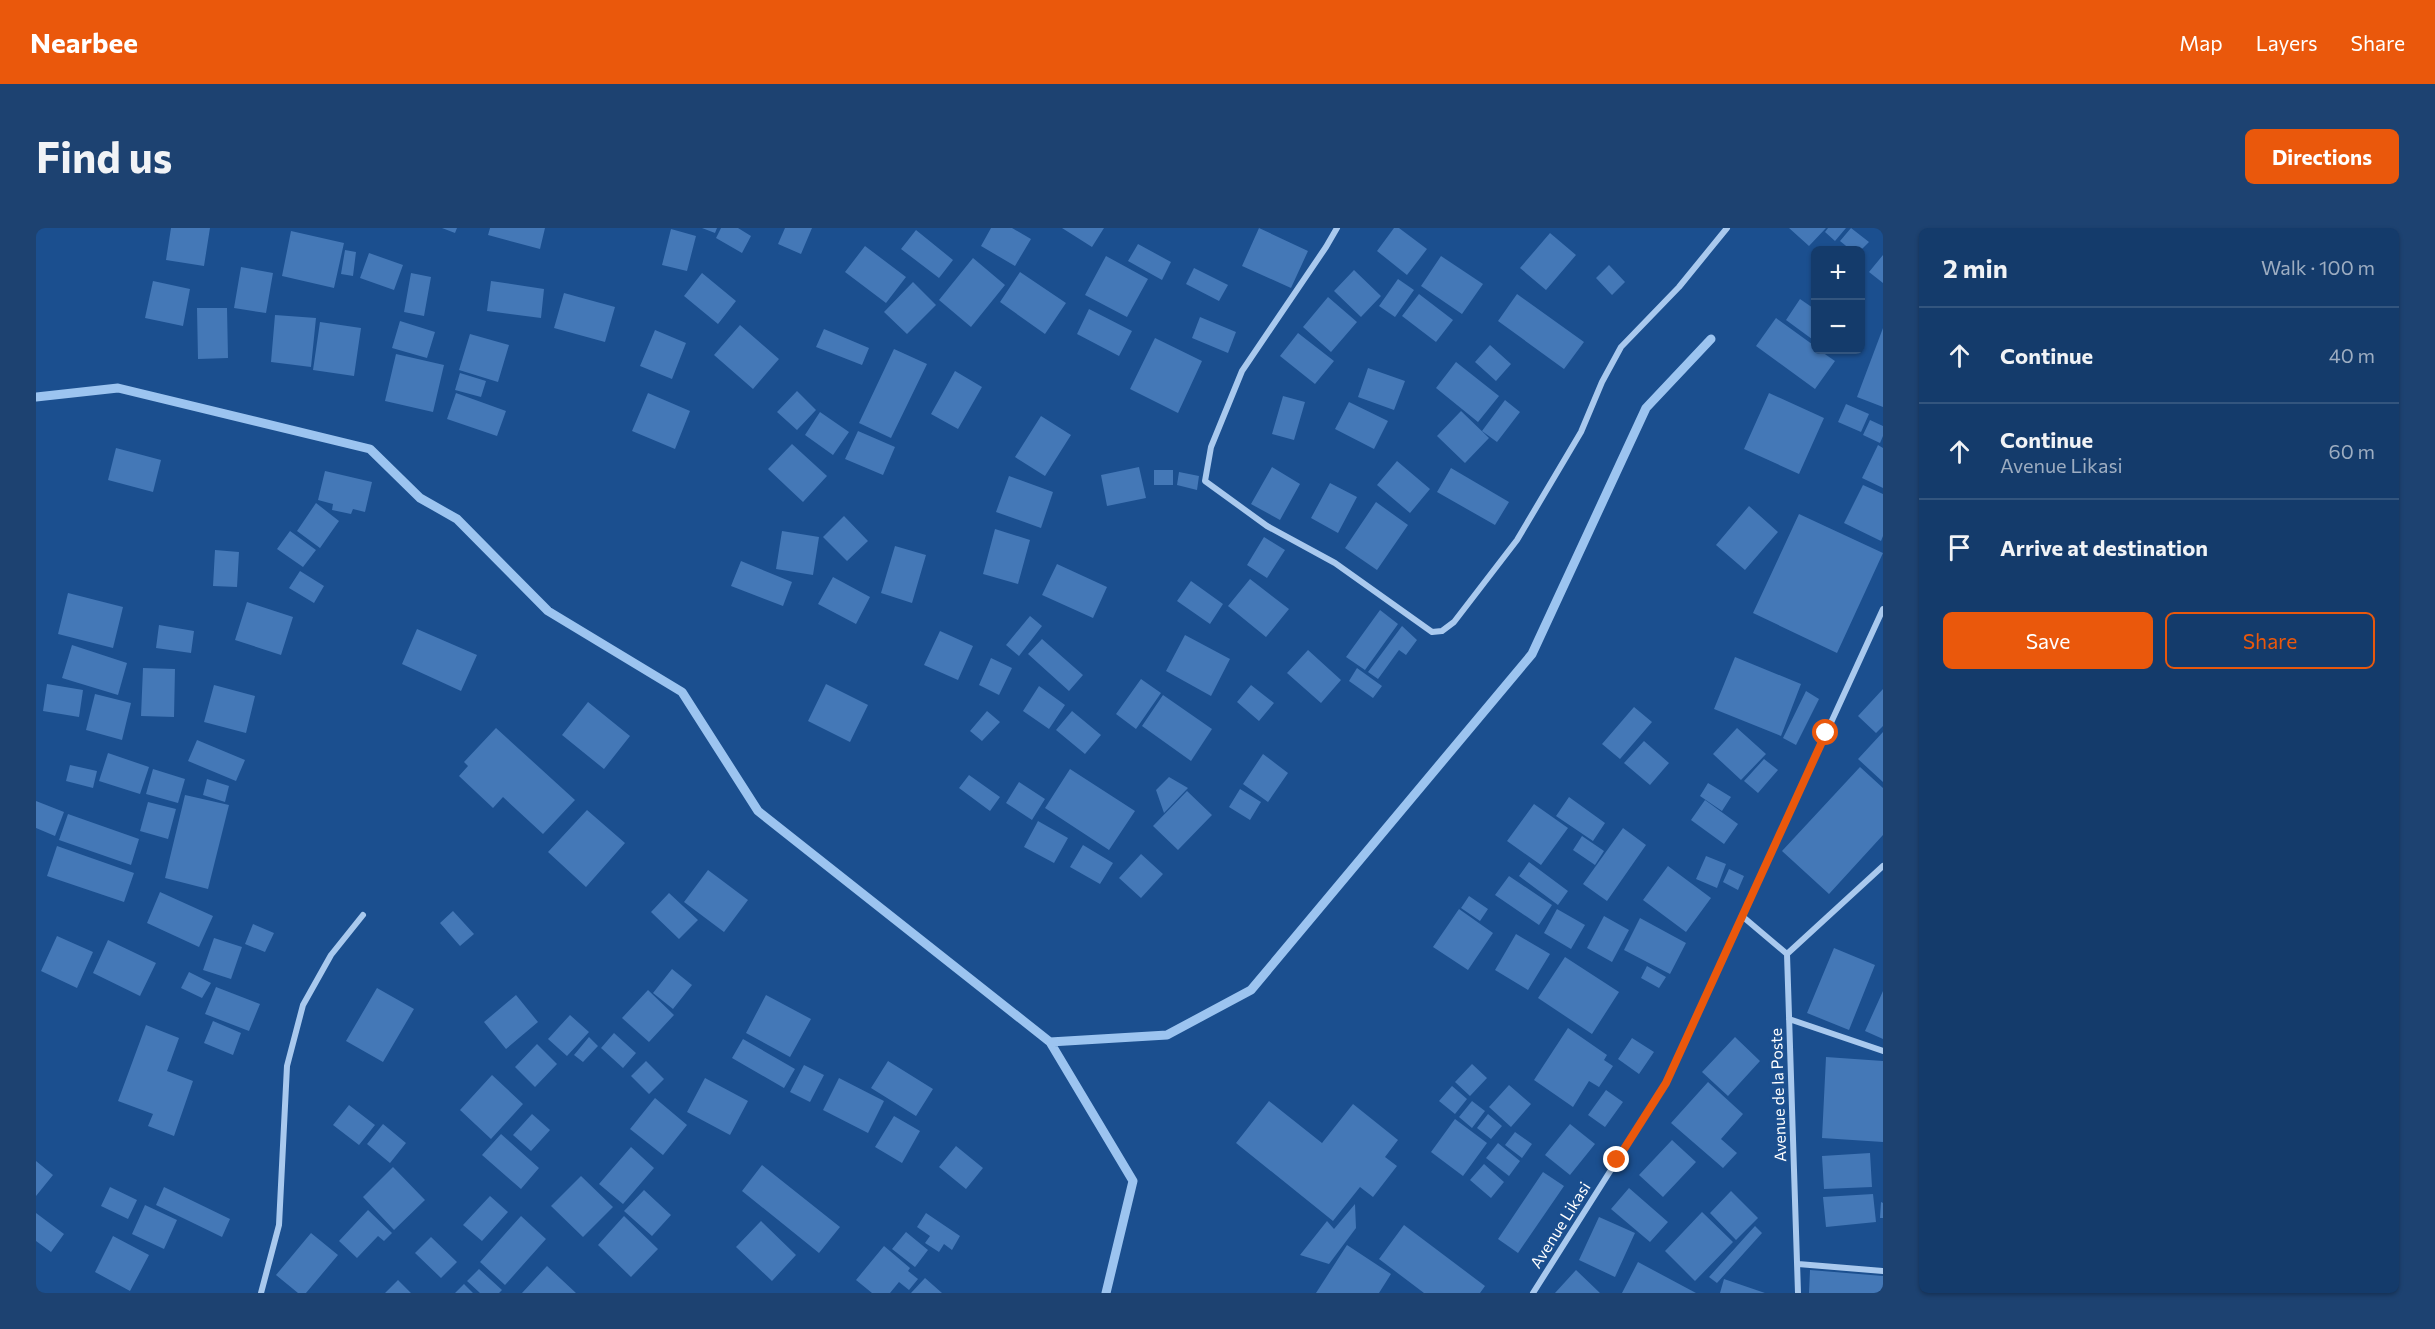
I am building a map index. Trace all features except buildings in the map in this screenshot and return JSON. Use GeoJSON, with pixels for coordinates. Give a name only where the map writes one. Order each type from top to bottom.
{"type":"FeatureCollection","features":[{"type":"Feature","properties":{"kind":"street"},"geometry":{"type":"LineString","coordinates":[[1337,228],[1242,371],[1211,447],[1205,481],[1267,526],[1335,563],[1432,632],[1442,631],[1454,622],[1517,540],[1581,432],[1602,382],[1621,347],[1679,287],[1727,228]]}},
{"type":"Feature","properties":{"kind":"street","name":"Avenue Likasi"},"geometry":{"type":"LineString","coordinates":[[1533,1293],[1666,1083],[1883,610]]}},
{"type":"Feature","properties":{"kind":"street"},"geometry":{"type":"LineString","coordinates":[[1742,916],[1787,954],[1883,866]]}},
{"type":"Feature","properties":{"kind":"street"},"geometry":{"type":"LineString","coordinates":[[261,1293],[279,1225],[287,1066],[303,1005],[331,955],[363,915]]}},
{"type":"Feature","properties":{"kind":"street","name":"Avenue de la Poste"},"geometry":{"type":"LineString","coordinates":[[1787,954],[1798,1293]]}},
{"type":"Feature","properties":{"kind":"street"},"geometry":{"type":"LineString","coordinates":[[1789,1019],[1883,1051]]}},
{"type":"Feature","properties":{"kind":"street"},"geometry":{"type":"LineString","coordinates":[[1798,1263],[1883,1271]]}},
{"type":"Feature","properties":{"kind":"waterway"},"geometry":{"type":"LineString","coordinates":[[36,397],[118,388],[370,449],[420,498],[457,519],[548,611],[682,692],[758,811],[1050,1042],[1167,1035],[1251,990],[1532,654],[1646,408],[1711,339]]}},
{"type":"Feature","properties":{"kind":"waterway"},"geometry":{"type":"LineString","coordinates":[[1050,1042],[1133,1181],[1106,1293]]}},
{"type":"Feature","properties":{"kind":"route"},"geometry":{"type":"LineString","coordinates":[[1617,1160],[1666,1083],[1826,733]]}}]}
